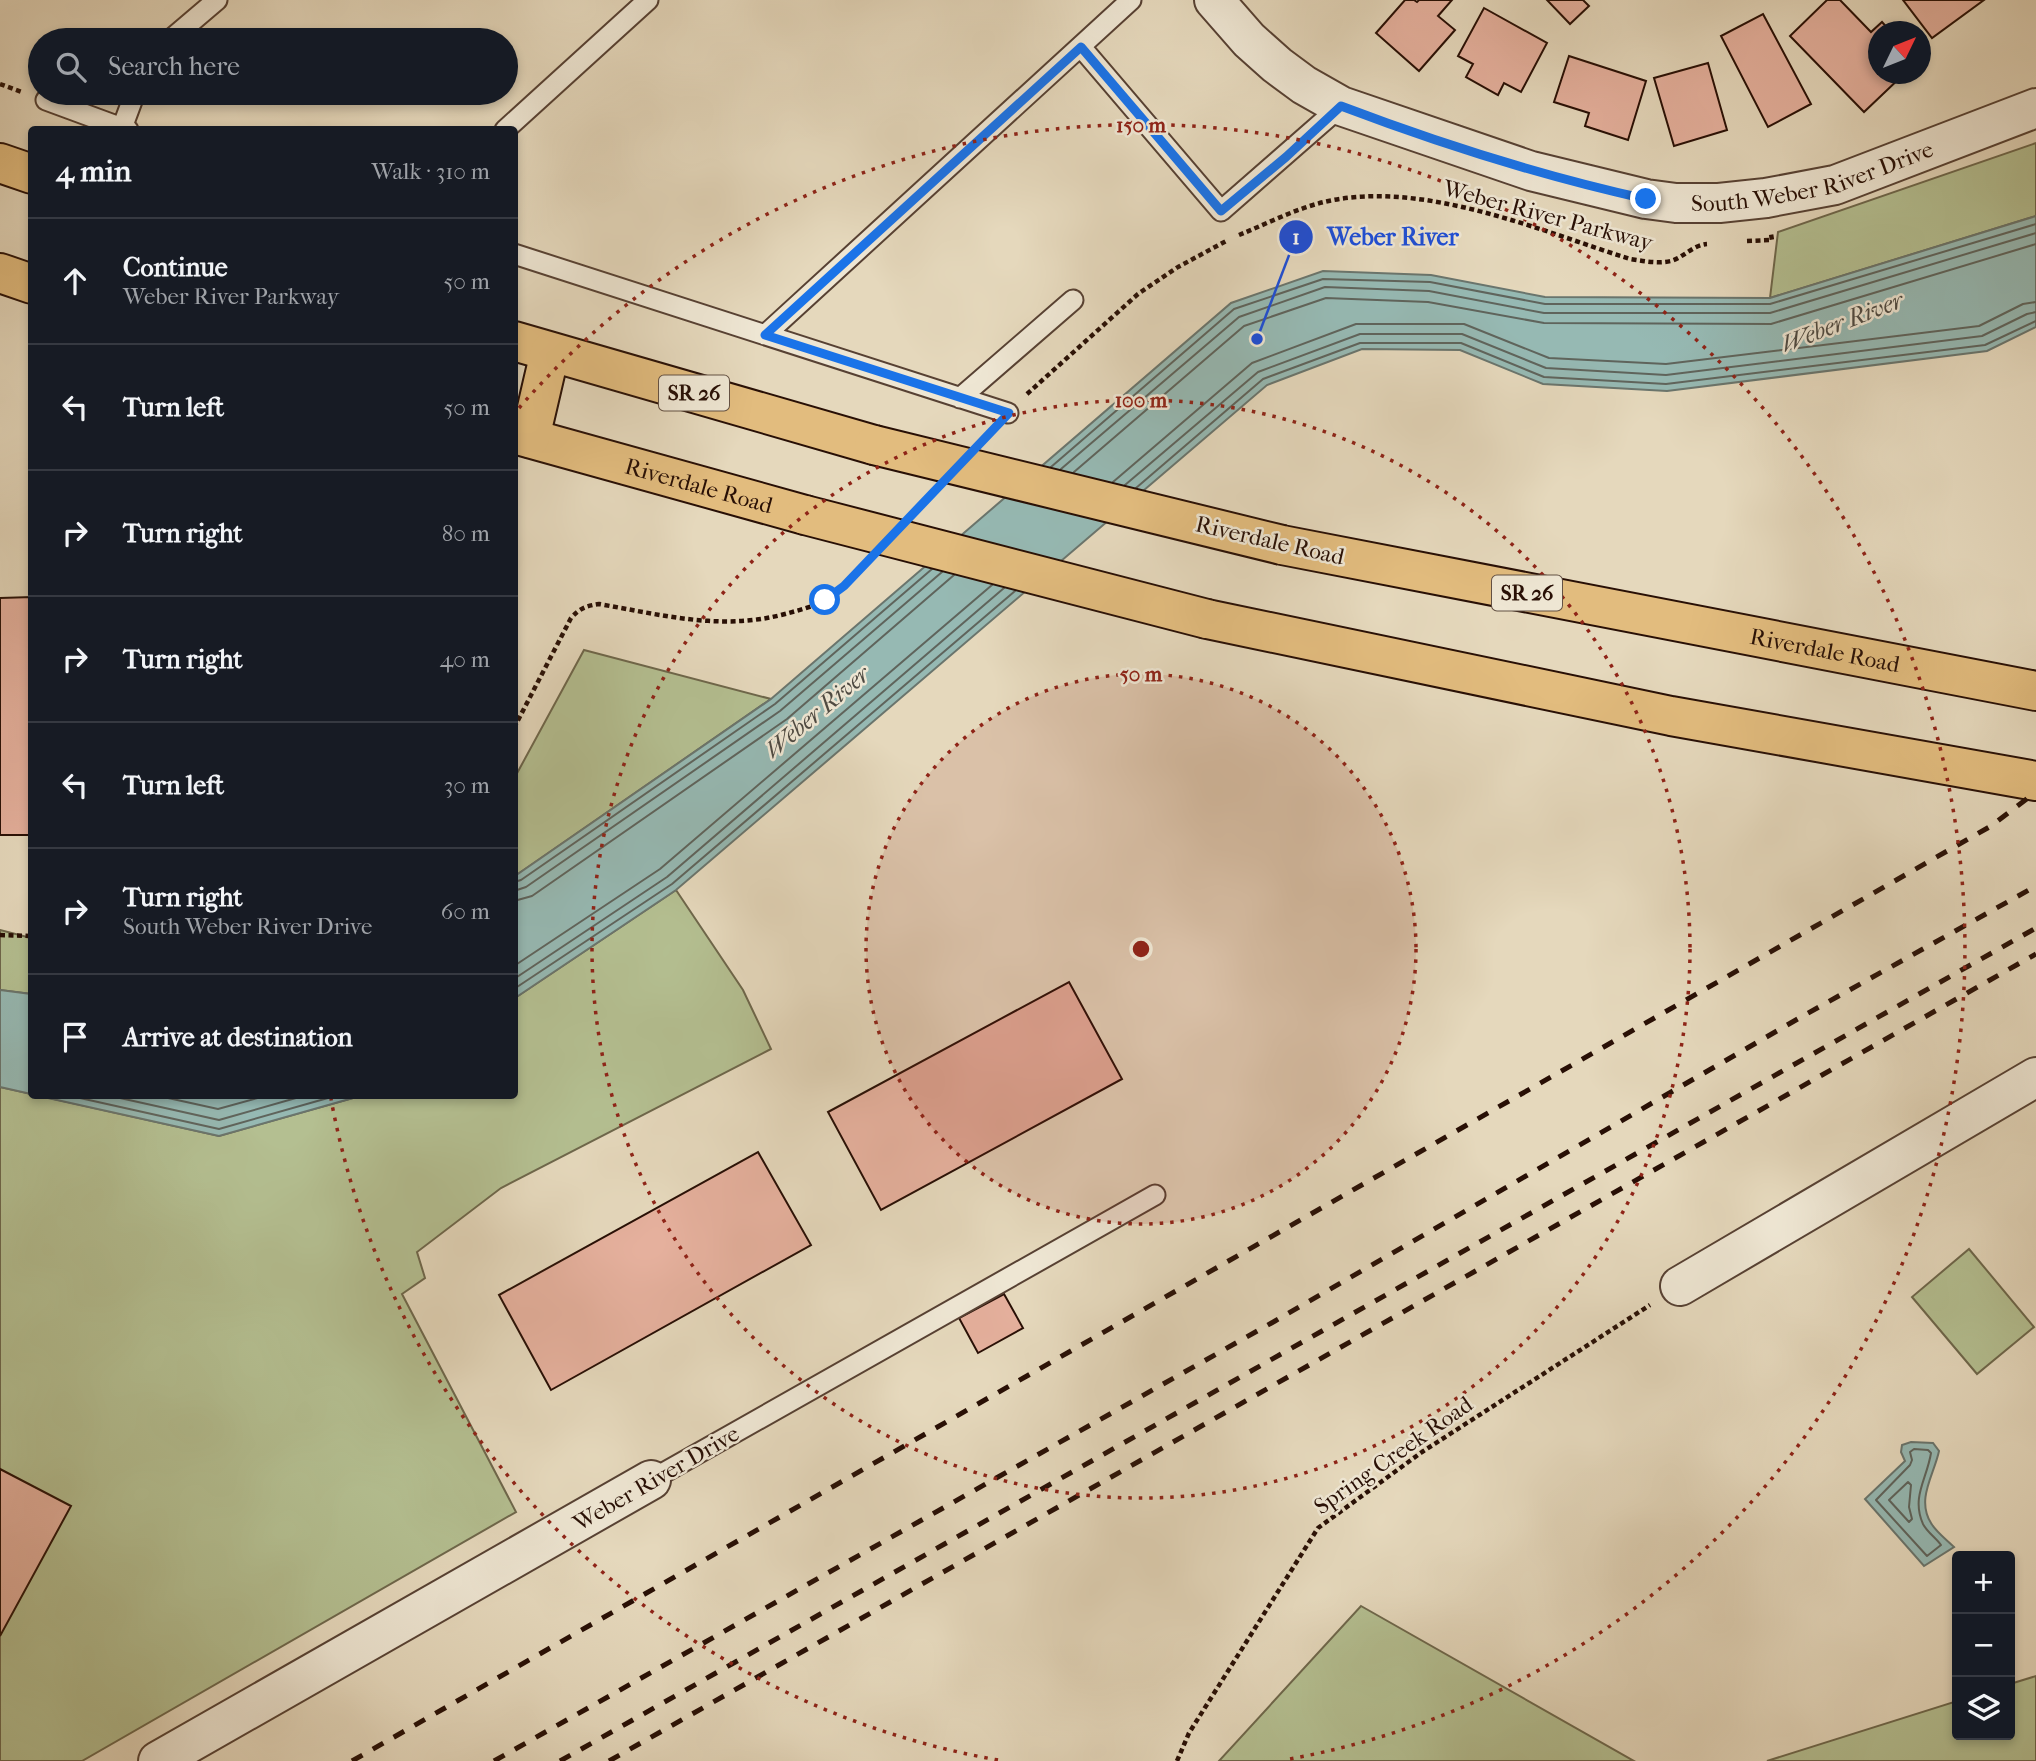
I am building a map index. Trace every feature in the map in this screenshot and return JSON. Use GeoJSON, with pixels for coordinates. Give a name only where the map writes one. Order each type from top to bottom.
{"type":"FeatureCollection","features":[{"type":"Feature","properties":{"kind":"main road"},"geometry":{"type":"LineString","coordinates":[[0,163],[28,173]]}},
{"type":"Feature","properties":{"kind":"main road"},"geometry":{"type":"LineString","coordinates":[[0,273],[28,284]]}},
{"type":"Feature","properties":{"kind":"main road","name":"Riverdale Road"},"geometry":{"type":"LineString","coordinates":[[518,342],[874,444],[1282,545],[2036,691]]}},
{"type":"Feature","properties":{"kind":"main road"},"geometry":{"type":"LineString","coordinates":[[522,436],[550,352]]}},
{"type":"Feature","properties":{"kind":"main road","name":"Riverdale Road"},"geometry":{"type":"LineString","coordinates":[[522,436],[806,515],[1207,619],[1671,716],[2036,781]]}},
{"type":"Feature","properties":{"kind":"street","name":"South Weber River Drive"},"geometry":{"type":"LineString","coordinates":[[1214,0],[1249,40],[1277,65],[1304,85],[1341,106],[1531,171],[1578,184],[1676,203],[1719,203],[1766,198],[1835,185],[2036,108]]}},
{"type":"Feature","properties":{"kind":"street"},"geometry":{"type":"LineString","coordinates":[[1680,1286],[2036,1077]]}},
{"type":"Feature","properties":{"kind":"street","name":"Weber River Drive"},"geometry":{"type":"LineString","coordinates":[[158,1761],[651,1480]]}},
{"type":"Feature","properties":{"kind":"lane"},"geometry":{"type":"LineString","coordinates":[[184,28],[217,0]]}},
{"type":"Feature","properties":{"kind":"lane"},"geometry":{"type":"LineString","coordinates":[[509,126],[648,0]]}},
{"type":"Feature","properties":{"kind":"lane"},"geometry":{"type":"LineString","coordinates":[[765,335],[1131,0]]}},
{"type":"Feature","properties":{"kind":"lane"},"geometry":{"type":"LineString","coordinates":[[1081,47],[1221,211],[1286,157],[1341,106]]}},
{"type":"Feature","properties":{"kind":"lane"},"geometry":{"type":"LineString","coordinates":[[60,105],[117,126]]}},
{"type":"Feature","properties":{"kind":"lane"},"geometry":{"type":"LineString","coordinates":[[126,126],[132,105]]}},
{"type":"Feature","properties":{"kind":"lane"},"geometry":{"type":"LineString","coordinates":[[518,255],[1009,413]]}},
{"type":"Feature","properties":{"kind":"lane"},"geometry":{"type":"LineString","coordinates":[[960,398],[1073,300]]}},
{"type":"Feature","properties":{"kind":"lane","name":"Weber River Drive"},"geometry":{"type":"LineString","coordinates":[[651,1480],[1155,1195]]}},
{"type":"Feature","properties":{"kind":"path","name":"Weber River Parkway"},"geometry":{"type":"LineString","coordinates":[[1009,413],[1118,311],[1178,267],[1226,241],[1323,202],[1362,196],[1398,197],[1459,205],[1630,259],[1655,262],[1673,260],[1700,244]]}},
{"type":"Feature","properties":{"kind":"path"},"geometry":{"type":"LineString","coordinates":[[518,720],[571,618],[586,606],[599,604],[705,622],[747,622],[806,608],[825,600],[844,586],[862,566]]}},
{"type":"Feature","properties":{"kind":"path"},"geometry":{"type":"LineString","coordinates":[[0,935],[28,936]]}},
{"type":"Feature","properties":{"kind":"path","name":"Spring Creek Road"},"geometry":{"type":"LineString","coordinates":[[1177,1761],[1189,1733],[1318,1528],[1422,1452],[1680,1286]]}},
{"type":"Feature","properties":{"kind":"green space"},"geometry":{"type":"Polygon","coordinates":[[[2036,143],[2036,216],[1770,298],[1778,232],[2036,143]]]}},
{"type":"Feature","properties":{"kind":"green space"},"geometry":{"type":"Polygon","coordinates":[[[584,650],[771,699],[518,874],[518,771],[584,650]]]}},
{"type":"Feature","properties":{"kind":"green space"},"geometry":{"type":"Polygon","coordinates":[[[676,890],[743,990],[771,1049],[501,1188],[417,1252],[425,1278],[402,1294],[516,1512],[82,1761],[0,1761],[0,1087],[28,1093],[28,1099],[54,1099],[219,1136],[349,1099],[518,1099],[518,996],[676,890]]]}},
{"type":"Feature","properties":{"kind":"green space"},"geometry":{"type":"Polygon","coordinates":[[[0,930],[28,937],[28,994],[0,990],[0,930]]]}},
{"type":"Feature","properties":{"kind":"green space"},"geometry":{"type":"Polygon","coordinates":[[[1969,1249],[2034,1327],[1977,1374],[1912,1297],[1969,1249]]]}},
{"type":"Feature","properties":{"kind":"green space"},"geometry":{"type":"Polygon","coordinates":[[[1361,1606],[1634,1761],[1219,1761],[1361,1606]]]}},
{"type":"Feature","properties":{"kind":"green space"},"geometry":{"type":"Polygon","coordinates":[[[2036,1676],[2036,1761],[1767,1761],[1952,1703],[1952,1740],[2015,1740],[2015,1682],[2036,1676]]]}},
{"type":"Feature","properties":{"kind":"water"},"geometry":{"type":"Polygon","coordinates":[[[2036,216],[2036,327],[1987,351],[1667,391],[1543,384],[1460,350],[1362,349],[1267,385],[676,890],[518,996],[518,874],[771,699],[1231,303],[1323,271],[1431,275],[1545,297],[1770,298],[2036,216]]]}},
{"type":"Feature","properties":{"kind":"water"},"geometry":{"type":"Polygon","coordinates":[[[0,990],[28,994],[28,1093],[0,1087],[0,990]]]}},
{"type":"Feature","properties":{"kind":"water"},"geometry":{"type":"Polygon","coordinates":[[[52,1099],[349,1099],[219,1136],[52,1099]]]}},
{"type":"Feature","properties":{"kind":"water"},"geometry":{"type":"Polygon","coordinates":[[[1911,1442],[1933,1443],[1939,1451],[1927,1487],[1925,1505],[1933,1526],[1954,1547],[1924,1566],[1865,1499],[1905,1461],[1901,1452],[1902,1445],[1911,1442]]]}},
{"type":"Feature","properties":{"kind":"building"},"geometry":{"type":"Polygon","coordinates":[[[1405,0],[1452,0],[1438,16],[1455,30],[1419,71],[1376,33],[1405,0]]]}},
{"type":"Feature","properties":{"kind":"building"},"geometry":{"type":"Polygon","coordinates":[[[1547,0],[1583,0],[1589,6],[1570,24],[1547,0]]]}},
{"type":"Feature","properties":{"kind":"building"},"geometry":{"type":"Polygon","coordinates":[[[1827,0],[1840,0],[1868,29],[1868,84],[1893,84],[1864,112],[1790,36],[1827,0]]]}},
{"type":"Feature","properties":{"kind":"building"},"geometry":{"type":"Polygon","coordinates":[[[1903,0],[1984,0],[1932,38],[1931,21],[1919,21],[1903,0]]]}},
{"type":"Feature","properties":{"kind":"building"},"geometry":{"type":"Polygon","coordinates":[[[1484,8],[1547,43],[1521,92],[1504,83],[1498,95],[1466,77],[1473,64],[1458,56],[1484,8]]]}},
{"type":"Feature","properties":{"kind":"building"},"geometry":{"type":"Polygon","coordinates":[[[1763,14],[1811,104],[1768,127],[1721,36],[1763,14]]]}},
{"type":"Feature","properties":{"kind":"building"},"geometry":{"type":"Polygon","coordinates":[[[1569,56],[1646,81],[1628,140],[1585,126],[1589,113],[1554,102],[1569,56]]]}},
{"type":"Feature","properties":{"kind":"building"},"geometry":{"type":"Polygon","coordinates":[[[1708,63],[1727,130],[1674,146],[1654,78],[1708,63]]]}},
{"type":"Feature","properties":{"kind":"building"},"geometry":{"type":"Polygon","coordinates":[[[28,597],[28,835],[0,835],[0,598],[28,597]]]}},
{"type":"Feature","properties":{"kind":"building"},"geometry":{"type":"Polygon","coordinates":[[[1069,982],[1122,1079],[881,1210],[828,1112],[1069,982]]]}},
{"type":"Feature","properties":{"kind":"building"},"geometry":{"type":"Polygon","coordinates":[[[758,1152],[811,1245],[551,1390],[499,1295],[758,1152]]]}},
{"type":"Feature","properties":{"kind":"building"},"geometry":{"type":"Polygon","coordinates":[[[1004,1294],[1023,1328],[978,1353],[959,1318],[1004,1294]]]}},
{"type":"Feature","properties":{"kind":"building"},"geometry":{"type":"Polygon","coordinates":[[[0,1469],[71,1506],[0,1636],[0,1469]]]}},
{"type":"Feature","properties":{"kind":"railway"},"geometry":{"type":"LineString","coordinates":[[352,1761],[1991,826],[2036,792]]}},
{"type":"Feature","properties":{"kind":"railway"},"geometry":{"type":"LineString","coordinates":[[494,1761],[1275,1321],[1801,1017],[2036,886]]}},
{"type":"Feature","properties":{"kind":"railway"},"geometry":{"type":"LineString","coordinates":[[560,1761],[2036,928]]}},
{"type":"Feature","properties":{"kind":"railway"},"geometry":{"type":"LineString","coordinates":[[609,1761],[2036,954]]}},
{"type":"Feature","properties":{"kind":"place","name":"Weber River"},"geometry":{"type":"Point","coordinates":[1257,339]}},
{"type":"Feature","properties":{"kind":"route"},"geometry":{"type":"LineString","coordinates":[[825,600],[844,586],[1009,413],[765,335],[1081,47],[1221,211],[1286,157],[1341,106],[1531,171],[1646,199]]}}]}
